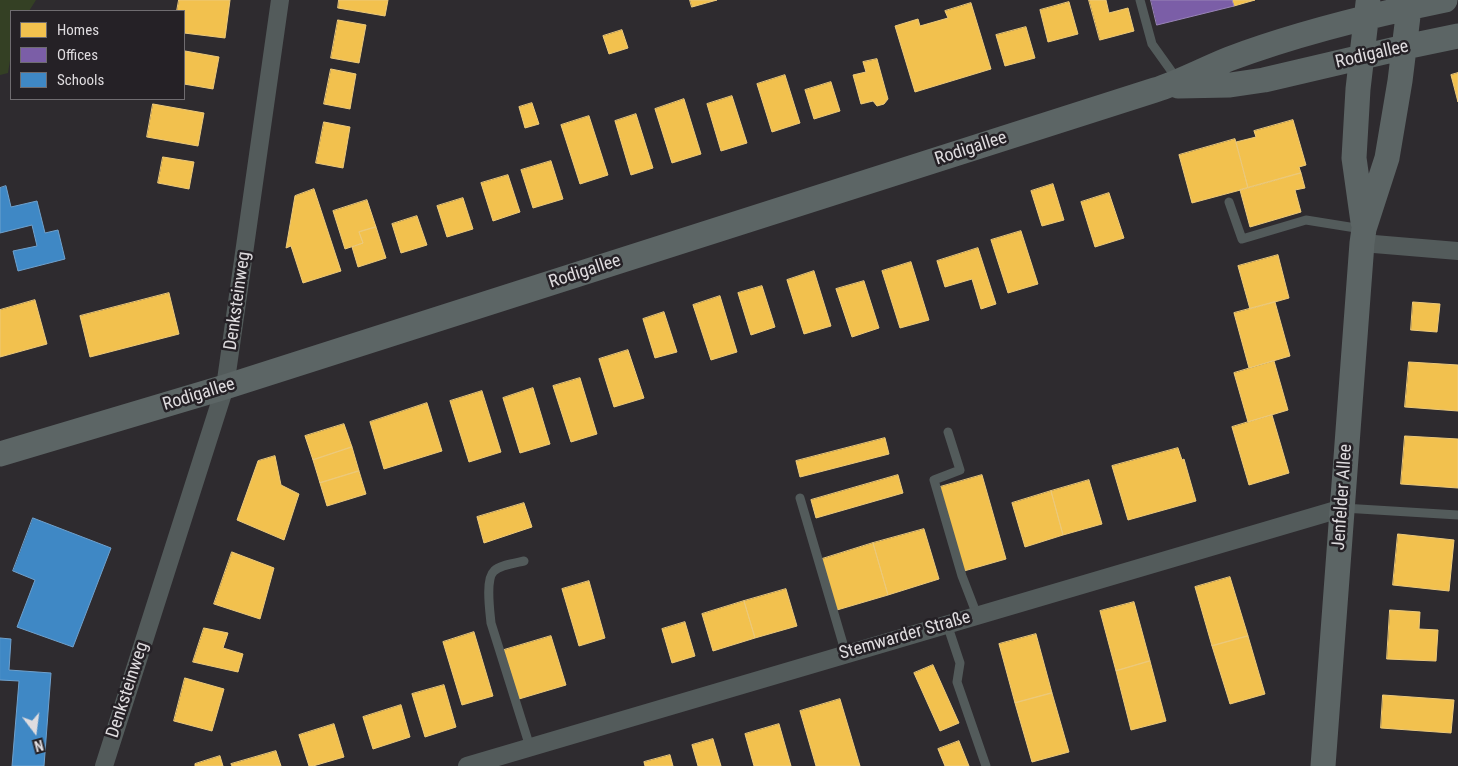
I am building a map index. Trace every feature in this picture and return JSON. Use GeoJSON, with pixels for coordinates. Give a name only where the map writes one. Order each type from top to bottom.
{"type":"FeatureCollection","features":[{"type":"Feature","properties":{"kind":"main road","name":"Rodigallee"},"geometry":{"type":"LineString","coordinates":[[0,454],[225,388],[1174,83],[1228,59],[1336,25],[1368,9],[1445,0]]}},
{"type":"Feature","properties":{"kind":"main road","name":"Jenfelder Allee"},"geometry":{"type":"LineString","coordinates":[[1363,236],[1387,158],[1410,4]]}},
{"type":"Feature","properties":{"kind":"main road","name":"Jenfelder Allee"},"geometry":{"type":"LineString","coordinates":[[1324,766],[1363,236],[1354,158],[1368,9]]}},
{"type":"Feature","properties":{"kind":"main road","name":"Rodigallee"},"geometry":{"type":"LineString","coordinates":[[1174,83],[1230,85],[1264,80],[1458,36]]}},
{"type":"Feature","properties":{"kind":"street","name":"Denksteinweg"},"geometry":{"type":"LineString","coordinates":[[104,766],[225,388],[280,0]]}},
{"type":"Feature","properties":{"kind":"street"},"geometry":{"type":"LineString","coordinates":[[1363,236],[1458,251]]}},
{"type":"Feature","properties":{"kind":"street","name":"Stemwarder Straße"},"geometry":{"type":"LineString","coordinates":[[467,766],[1342,508]]}},
{"type":"Feature","properties":{"kind":"lane"},"geometry":{"type":"LineString","coordinates":[[1140,0],[1152,44],[1174,83]]}},
{"type":"Feature","properties":{"kind":"lane"},"geometry":{"type":"LineString","coordinates":[[1229,202],[1242,239],[1306,220],[1363,236]]}},
{"type":"Feature","properties":{"kind":"lane"},"geometry":{"type":"LineString","coordinates":[[948,432],[960,470],[934,480],[962,576],[977,615]]}},
{"type":"Feature","properties":{"kind":"lane"},"geometry":{"type":"LineString","coordinates":[[800,498],[846,654]]}},
{"type":"Feature","properties":{"kind":"lane"},"geometry":{"type":"LineString","coordinates":[[1342,508],[1458,515]]}},
{"type":"Feature","properties":{"kind":"lane"},"geometry":{"type":"LineString","coordinates":[[524,561],[494,570],[491,575],[489,606],[491,623],[530,748]]}},
{"type":"Feature","properties":{"kind":"lane"},"geometry":{"type":"LineString","coordinates":[[947,624],[960,663],[957,682],[986,766]]}},
{"type":"Feature","properties":{"kind":"green space"},"geometry":{"type":"Polygon","coordinates":[[[0,0],[36,0],[30,10],[10,10],[10,60],[8,73],[0,75],[0,0]]]}},
{"type":"Feature","properties":{"kind":"building: Homes"},"geometry":{"type":"Polygon","coordinates":[[[179,0],[230,0],[225,38],[185,33],[185,10],[177,10],[179,0]]]}},
{"type":"Feature","properties":{"kind":"building: Homes"},"geometry":{"type":"Polygon","coordinates":[[[339,0],[388,0],[385,16],[338,8],[339,0]]]}},
{"type":"Feature","properties":{"kind":"building: Homes"},"geometry":{"type":"Polygon","coordinates":[[[690,0],[717,0],[692,7],[690,0]]]}},
{"type":"Feature","properties":{"kind":"building: Homes"},"geometry":{"type":"Polygon","coordinates":[[[1089,0],[1106,0],[1109,13],[1128,8],[1134,31],[1100,40],[1089,0]]]}},
{"type":"Feature","properties":{"kind":"building: Homes"},"geometry":{"type":"Polygon","coordinates":[[[1232,0],[1255,0],[1234,6],[1232,0]]]}},
{"type":"Feature","properties":{"kind":"building: Homes"},"geometry":{"type":"Polygon","coordinates":[[[1069,2],[1078,34],[1048,42],[1040,10],[1069,2]]]}},
{"type":"Feature","properties":{"kind":"building: Homes"},"geometry":{"type":"Polygon","coordinates":[[[971,3],[991,69],[915,92],[895,26],[918,19],[920,26],[948,18],[945,11],[971,3]]]}},
{"type":"Feature","properties":{"kind":"building: Homes"},"geometry":{"type":"Polygon","coordinates":[[[338,20],[366,25],[359,63],[331,58],[338,20]]]}},
{"type":"Feature","properties":{"kind":"building: Homes"},"geometry":{"type":"Polygon","coordinates":[[[1026,27],[1035,58],[1005,66],[996,35],[1026,27]]]}},
{"type":"Feature","properties":{"kind":"building: Homes"},"geometry":{"type":"Polygon","coordinates":[[[622,30],[628,48],[609,54],[603,36],[622,30]]]}},
{"type":"Feature","properties":{"kind":"building: Homes"},"geometry":{"type":"Polygon","coordinates":[[[185,51],[219,57],[213,89],[185,84],[185,51]]]}},
{"type":"Feature","properties":{"kind":"building: Homes"},"geometry":{"type":"Polygon","coordinates":[[[877,59],[888,99],[884,104],[877,106],[873,101],[861,104],[853,75],[866,72],[863,62],[877,59]]]}},
{"type":"Feature","properties":{"kind":"building: Homes"},"geometry":{"type":"Polygon","coordinates":[[[331,69],[356,74],[350,109],[324,104],[331,69]]]}},
{"type":"Feature","properties":{"kind":"building: Homes"},"geometry":{"type":"Polygon","coordinates":[[[1458,73],[1458,102],[1451,75],[1458,73]]]}},
{"type":"Feature","properties":{"kind":"building: Homes"},"geometry":{"type":"Polygon","coordinates":[[[785,75],[800,123],[772,132],[757,84],[785,75]]]}},
{"type":"Feature","properties":{"kind":"building: Homes"},"geometry":{"type":"Polygon","coordinates":[[[831,82],[840,111],[814,119],[805,90],[831,82]]]}},
{"type":"Feature","properties":{"kind":"building: Homes"},"geometry":{"type":"Polygon","coordinates":[[[732,96],[747,143],[721,151],[707,104],[732,96]]]}},
{"type":"Feature","properties":{"kind":"building: Homes"},"geometry":{"type":"Polygon","coordinates":[[[684,99],[701,154],[672,163],[655,109],[684,99]]]}},
{"type":"Feature","properties":{"kind":"building: Homes"},"geometry":{"type":"Polygon","coordinates":[[[532,103],[539,124],[525,128],[519,107],[532,103]]]}},
{"type":"Feature","properties":{"kind":"building: Homes"},"geometry":{"type":"Polygon","coordinates":[[[153,104],[204,113],[198,146],[147,137],[153,104]]]}},
{"type":"Feature","properties":{"kind":"building: Homes"},"geometry":{"type":"Polygon","coordinates":[[[636,114],[653,168],[631,175],[615,121],[636,114]]]}},
{"type":"Feature","properties":{"kind":"building: Homes"},"geometry":{"type":"Polygon","coordinates":[[[589,116],[608,175],[580,184],[561,125],[589,116]]]}},
{"type":"Feature","properties":{"kind":"building: Homes"},"geometry":{"type":"Polygon","coordinates":[[[1293,120],[1306,165],[1299,167],[1301,173],[1248,188],[1236,142],[1256,137],[1254,131],[1293,120]]]}},
{"type":"Feature","properties":{"kind":"building: Homes"},"geometry":{"type":"Polygon","coordinates":[[[324,122],[350,127],[343,168],[316,163],[324,122]]]}},
{"type":"Feature","properties":{"kind":"building: Homes"},"geometry":{"type":"Polygon","coordinates":[[[1235,139],[1248,188],[1192,203],[1179,155],[1235,139]]]}},
{"type":"Feature","properties":{"kind":"building: Homes"},"geometry":{"type":"Polygon","coordinates":[[[163,157],[194,162],[189,189],[158,183],[163,157]]]}},
{"type":"Feature","properties":{"kind":"building: Homes"},"geometry":{"type":"Polygon","coordinates":[[[551,161],[563,199],[533,208],[521,170],[551,161]]]}},
{"type":"Feature","properties":{"kind":"building: Homes"},"geometry":{"type":"Polygon","coordinates":[[[1301,173],[1305,188],[1295,190],[1301,212],[1250,227],[1240,190],[1301,173]]]}},
{"type":"Feature","properties":{"kind":"building: Homes"},"geometry":{"type":"Polygon","coordinates":[[[508,175],[520,212],[493,221],[481,183],[508,175]]]}},
{"type":"Feature","properties":{"kind":"building: Homes"},"geometry":{"type":"Polygon","coordinates":[[[1053,184],[1064,220],[1042,226],[1031,191],[1053,184]]]}},
{"type":"Feature","properties":{"kind":"building: Homes"},"geometry":{"type":"Polygon","coordinates":[[[314,189],[341,271],[303,283],[291,246],[286,248],[295,196],[314,189]]]}},
{"type":"Feature","properties":{"kind":"building: Homes"},"geometry":{"type":"Polygon","coordinates":[[[1109,193],[1124,238],[1095,247],[1081,202],[1109,193]]]}},
{"type":"Feature","properties":{"kind":"building: Homes"},"geometry":{"type":"Polygon","coordinates":[[[463,198],[473,229],[447,237],[437,206],[463,198]]]}},
{"type":"Feature","properties":{"kind":"building: Homes"},"geometry":{"type":"Polygon","coordinates":[[[367,200],[376,227],[359,232],[363,243],[345,249],[333,211],[367,200]]]}},
{"type":"Feature","properties":{"kind":"building: Homes"},"geometry":{"type":"Polygon","coordinates":[[[417,216],[427,245],[401,253],[392,224],[417,216]]]}},
{"type":"Feature","properties":{"kind":"building: Homes"},"geometry":{"type":"Polygon","coordinates":[[[376,227],[386,258],[358,267],[352,247],[363,243],[359,232],[376,227]]]}},
{"type":"Feature","properties":{"kind":"building: Homes"},"geometry":{"type":"Polygon","coordinates":[[[1021,231],[1038,284],[1008,293],[991,240],[1021,231]]]}},
{"type":"Feature","properties":{"kind":"building: Homes"},"geometry":{"type":"Polygon","coordinates":[[[978,248],[996,304],[981,309],[972,279],[945,287],[937,261],[978,248]]]}},
{"type":"Feature","properties":{"kind":"building: Homes"},"geometry":{"type":"Polygon","coordinates":[[[1278,255],[1289,298],[1250,309],[1238,266],[1278,255]]]}},
{"type":"Feature","properties":{"kind":"building: Homes"},"geometry":{"type":"Polygon","coordinates":[[[911,262],[929,320],[900,328],[882,271],[911,262]]]}},
{"type":"Feature","properties":{"kind":"building: Homes"},"geometry":{"type":"Polygon","coordinates":[[[814,271],[831,326],[804,334],[787,280],[814,271]]]}},
{"type":"Feature","properties":{"kind":"building: Homes"},"geometry":{"type":"Polygon","coordinates":[[[864,281],[879,328],[852,337],[836,289],[864,281]]]}},
{"type":"Feature","properties":{"kind":"building: Homes"},"geometry":{"type":"Polygon","coordinates":[[[762,286],[775,327],[751,335],[738,293],[762,286]]]}},
{"type":"Feature","properties":{"kind":"building: Homes"},"geometry":{"type":"Polygon","coordinates":[[[169,293],[179,334],[90,357],[80,316],[169,293]]]}},
{"type":"Feature","properties":{"kind":"building: Homes"},"geometry":{"type":"Polygon","coordinates":[[[720,296],[737,352],[711,360],[693,305],[720,296]]]}},
{"type":"Feature","properties":{"kind":"building: Homes"},"geometry":{"type":"Polygon","coordinates":[[[35,300],[47,344],[0,357],[0,310],[35,300]]]}},
{"type":"Feature","properties":{"kind":"building: Homes"},"geometry":{"type":"Polygon","coordinates":[[[1275,302],[1290,356],[1249,368],[1234,313],[1275,302]]]}},
{"type":"Feature","properties":{"kind":"building: Homes"},"geometry":{"type":"Polygon","coordinates":[[[1413,302],[1440,304],[1437,332],[1411,330],[1413,302]]]}},
{"type":"Feature","properties":{"kind":"building: Homes"},"geometry":{"type":"Polygon","coordinates":[[[664,312],[677,352],[655,358],[643,319],[664,312]]]}},
{"type":"Feature","properties":{"kind":"building: Homes"},"geometry":{"type":"Polygon","coordinates":[[[628,350],[644,398],[614,407],[599,359],[628,350]]]}},
{"type":"Feature","properties":{"kind":"building: Homes"},"geometry":{"type":"Polygon","coordinates":[[[1274,361],[1288,410],[1248,422],[1234,373],[1274,361]]]}},
{"type":"Feature","properties":{"kind":"building: Homes"},"geometry":{"type":"Polygon","coordinates":[[[1409,362],[1458,365],[1458,411],[1405,407],[1409,362]]]}},
{"type":"Feature","properties":{"kind":"building: Homes"},"geometry":{"type":"Polygon","coordinates":[[[580,378],[597,434],[571,442],[553,386],[580,378]]]}},
{"type":"Feature","properties":{"kind":"building: Homes"},"geometry":{"type":"Polygon","coordinates":[[[533,388],[550,444],[520,453],[503,398],[533,388]]]}},
{"type":"Feature","properties":{"kind":"building: Homes"},"geometry":{"type":"Polygon","coordinates":[[[482,391],[501,452],[469,462],[450,401],[482,391]]]}},
{"type":"Feature","properties":{"kind":"building: Homes"},"geometry":{"type":"Polygon","coordinates":[[[427,403],[442,451],[384,469],[370,422],[427,403]]]}},
{"type":"Feature","properties":{"kind":"building: Homes"},"geometry":{"type":"Polygon","coordinates":[[[1272,415],[1289,473],[1249,485],[1232,427],[1272,415]]]}},
{"type":"Feature","properties":{"kind":"building: Homes"},"geometry":{"type":"Polygon","coordinates":[[[344,424],[352,447],[313,460],[305,436],[344,424]]]}},
{"type":"Feature","properties":{"kind":"building: Homes"},"geometry":{"type":"Polygon","coordinates":[[[1405,436],[1458,439],[1458,488],[1401,484],[1405,436]]]}},
{"type":"Feature","properties":{"kind":"building: Homes"},"geometry":{"type":"Polygon","coordinates":[[[885,438],[889,454],[800,477],[796,461],[885,438]]]}},
{"type":"Feature","properties":{"kind":"building: Homes"},"geometry":{"type":"Polygon","coordinates":[[[352,447],[359,471],[320,483],[313,460],[352,447]]]}},
{"type":"Feature","properties":{"kind":"building: Homes"},"geometry":{"type":"Polygon","coordinates":[[[1178,448],[1182,460],[1184,459],[1196,501],[1128,520],[1112,466],[1178,448]]]}},
{"type":"Feature","properties":{"kind":"building: Homes"},"geometry":{"type":"Polygon","coordinates":[[[275,456],[281,485],[299,494],[284,540],[237,520],[258,461],[275,456]]]}},
{"type":"Feature","properties":{"kind":"building: Homes"},"geometry":{"type":"Polygon","coordinates":[[[359,471],[366,494],[327,506],[320,483],[359,471]]]}},
{"type":"Feature","properties":{"kind":"building: Homes"},"geometry":{"type":"Polygon","coordinates":[[[898,475],[903,493],[816,518],[811,500],[898,475]]]}},
{"type":"Feature","properties":{"kind":"building: Homes"},"geometry":{"type":"Polygon","coordinates":[[[982,475],[1006,559],[964,571],[940,487],[982,475]]]}},
{"type":"Feature","properties":{"kind":"building: Homes"},"geometry":{"type":"Polygon","coordinates":[[[1089,480],[1102,524],[1063,535],[1051,491],[1089,480]]]}},
{"type":"Feature","properties":{"kind":"building: Homes"},"geometry":{"type":"Polygon","coordinates":[[[1051,491],[1063,535],[1025,547],[1012,503],[1051,491]]]}},
{"type":"Feature","properties":{"kind":"building: Homes"},"geometry":{"type":"Polygon","coordinates":[[[524,503],[532,527],[484,543],[477,517],[524,503]]]}},
{"type":"Feature","properties":{"kind":"building: Homes"},"geometry":{"type":"Polygon","coordinates":[[[924,529],[939,579],[888,595],[873,543],[924,529]]]}},
{"type":"Feature","properties":{"kind":"building: Homes"},"geometry":{"type":"Polygon","coordinates":[[[1398,534],[1454,540],[1449,591],[1393,585],[1398,534]]]}},
{"type":"Feature","properties":{"kind":"building: Homes"},"geometry":{"type":"Polygon","coordinates":[[[873,543],[888,595],[837,610],[822,559],[873,543]]]}},
{"type":"Feature","properties":{"kind":"building: Homes"},"geometry":{"type":"Polygon","coordinates":[[[232,552],[274,568],[260,619],[214,604],[232,552]]]}},
{"type":"Feature","properties":{"kind":"building: Homes"},"geometry":{"type":"Polygon","coordinates":[[[1230,577],[1248,636],[1212,646],[1195,587],[1230,577]]]}},
{"type":"Feature","properties":{"kind":"building: Homes"},"geometry":{"type":"Polygon","coordinates":[[[589,581],[605,638],[579,646],[562,589],[589,581]]]}},
{"type":"Feature","properties":{"kind":"building: Homes"},"geometry":{"type":"Polygon","coordinates":[[[786,589],[797,626],[755,638],[744,601],[786,589]]]}},
{"type":"Feature","properties":{"kind":"building: Homes"},"geometry":{"type":"Polygon","coordinates":[[[744,601],[755,638],[713,651],[702,614],[744,601]]]}},
{"type":"Feature","properties":{"kind":"building: Homes"},"geometry":{"type":"Polygon","coordinates":[[[1134,602],[1150,661],[1116,671],[1100,611],[1134,602]]]}},
{"type":"Feature","properties":{"kind":"building: Homes"},"geometry":{"type":"Polygon","coordinates":[[[1390,610],[1420,612],[1419,629],[1438,630],[1436,661],[1387,659],[1390,610]]]}},
{"type":"Feature","properties":{"kind":"building: Homes"},"geometry":{"type":"Polygon","coordinates":[[[685,622],[695,656],[672,663],[662,629],[685,622]]]}},
{"type":"Feature","properties":{"kind":"building: Homes"},"geometry":{"type":"Polygon","coordinates":[[[204,628],[228,633],[223,648],[243,654],[238,672],[193,662],[204,628]]]}},
{"type":"Feature","properties":{"kind":"building: Homes"},"geometry":{"type":"Polygon","coordinates":[[[474,632],[493,696],[462,705],[443,642],[474,632]]]}},
{"type":"Feature","properties":{"kind":"building: Homes"},"geometry":{"type":"Polygon","coordinates":[[[1036,634],[1052,693],[1015,703],[999,644],[1036,634]]]}},
{"type":"Feature","properties":{"kind":"building: Homes"},"geometry":{"type":"Polygon","coordinates":[[[551,636],[566,685],[519,699],[504,650],[551,636]]]}},
{"type":"Feature","properties":{"kind":"building: Homes"},"geometry":{"type":"Polygon","coordinates":[[[1248,636],[1265,694],[1230,704],[1212,646],[1248,636]]]}},
{"type":"Feature","properties":{"kind":"building: Homes"},"geometry":{"type":"Polygon","coordinates":[[[1150,661],[1166,721],[1131,730],[1116,671],[1150,661]]]}},
{"type":"Feature","properties":{"kind":"building: Homes"},"geometry":{"type":"Polygon","coordinates":[[[933,665],[959,723],[940,731],[914,673],[933,665]]]}},
{"type":"Feature","properties":{"kind":"building: Homes"},"geometry":{"type":"Polygon","coordinates":[[[185,678],[224,689],[212,731],[174,721],[185,678]]]}},
{"type":"Feature","properties":{"kind":"building: Homes"},"geometry":{"type":"Polygon","coordinates":[[[444,685],[456,727],[425,737],[412,694],[444,685]]]}},
{"type":"Feature","properties":{"kind":"building: Homes"},"geometry":{"type":"Polygon","coordinates":[[[1052,693],[1069,752],[1032,762],[1015,703],[1052,693]]]}},
{"type":"Feature","properties":{"kind":"building: Homes"},"geometry":{"type":"Polygon","coordinates":[[[1383,695],[1454,700],[1451,733],[1381,728],[1383,695]]]}},
{"type":"Feature","properties":{"kind":"building: Homes"},"geometry":{"type":"Polygon","coordinates":[[[840,699],[860,766],[816,766],[800,711],[840,699]]]}},
{"type":"Feature","properties":{"kind":"building: Homes"},"geometry":{"type":"Polygon","coordinates":[[[401,705],[410,737],[373,749],[363,717],[401,705]]]}},
{"type":"Feature","properties":{"kind":"building: Homes"},"geometry":{"type":"Polygon","coordinates":[[[334,724],[344,757],[309,766],[299,735],[334,724]]]}},
{"type":"Feature","properties":{"kind":"building: Homes"},"geometry":{"type":"Polygon","coordinates":[[[779,724],[791,766],[754,766],[745,734],[779,724]]]}},
{"type":"Feature","properties":{"kind":"building: Homes"},"geometry":{"type":"Polygon","coordinates":[[[713,739],[721,766],[698,766],[692,745],[713,739]]]}},
{"type":"Feature","properties":{"kind":"building: Homes"},"geometry":{"type":"Polygon","coordinates":[[[959,741],[969,766],[945,766],[938,749],[959,741]]]}},
{"type":"Feature","properties":{"kind":"building: Homes"},"geometry":{"type":"Polygon","coordinates":[[[276,751],[281,766],[232,766],[231,764],[276,751]]]}},
{"type":"Feature","properties":{"kind":"building: Homes"},"geometry":{"type":"Polygon","coordinates":[[[670,755],[673,766],[645,766],[644,762],[670,755]]]}},
{"type":"Feature","properties":{"kind":"building: Homes"},"geometry":{"type":"Polygon","coordinates":[[[220,756],[223,766],[195,766],[195,764],[220,756]]]}},
{"type":"Feature","properties":{"kind":"building: Offices"},"geometry":{"type":"Polygon","coordinates":[[[1151,0],[1232,0],[1234,6],[1157,25],[1151,0]]]}},
{"type":"Feature","properties":{"kind":"building: Schools"},"geometry":{"type":"Polygon","coordinates":[[[6,186],[11,207],[37,201],[45,233],[58,230],[65,259],[18,271],[13,251],[37,246],[32,225],[0,233],[0,188],[6,186]]]}},
{"type":"Feature","properties":{"kind":"building: Schools"},"geometry":{"type":"Polygon","coordinates":[[[33,518],[111,548],[73,647],[17,627],[35,580],[13,571],[33,518]]]}},
{"type":"Feature","properties":{"kind":"building: Schools"},"geometry":{"type":"Polygon","coordinates":[[[0,638],[11,639],[9,670],[51,673],[44,766],[12,766],[19,681],[0,680],[0,638]]]}}]}
